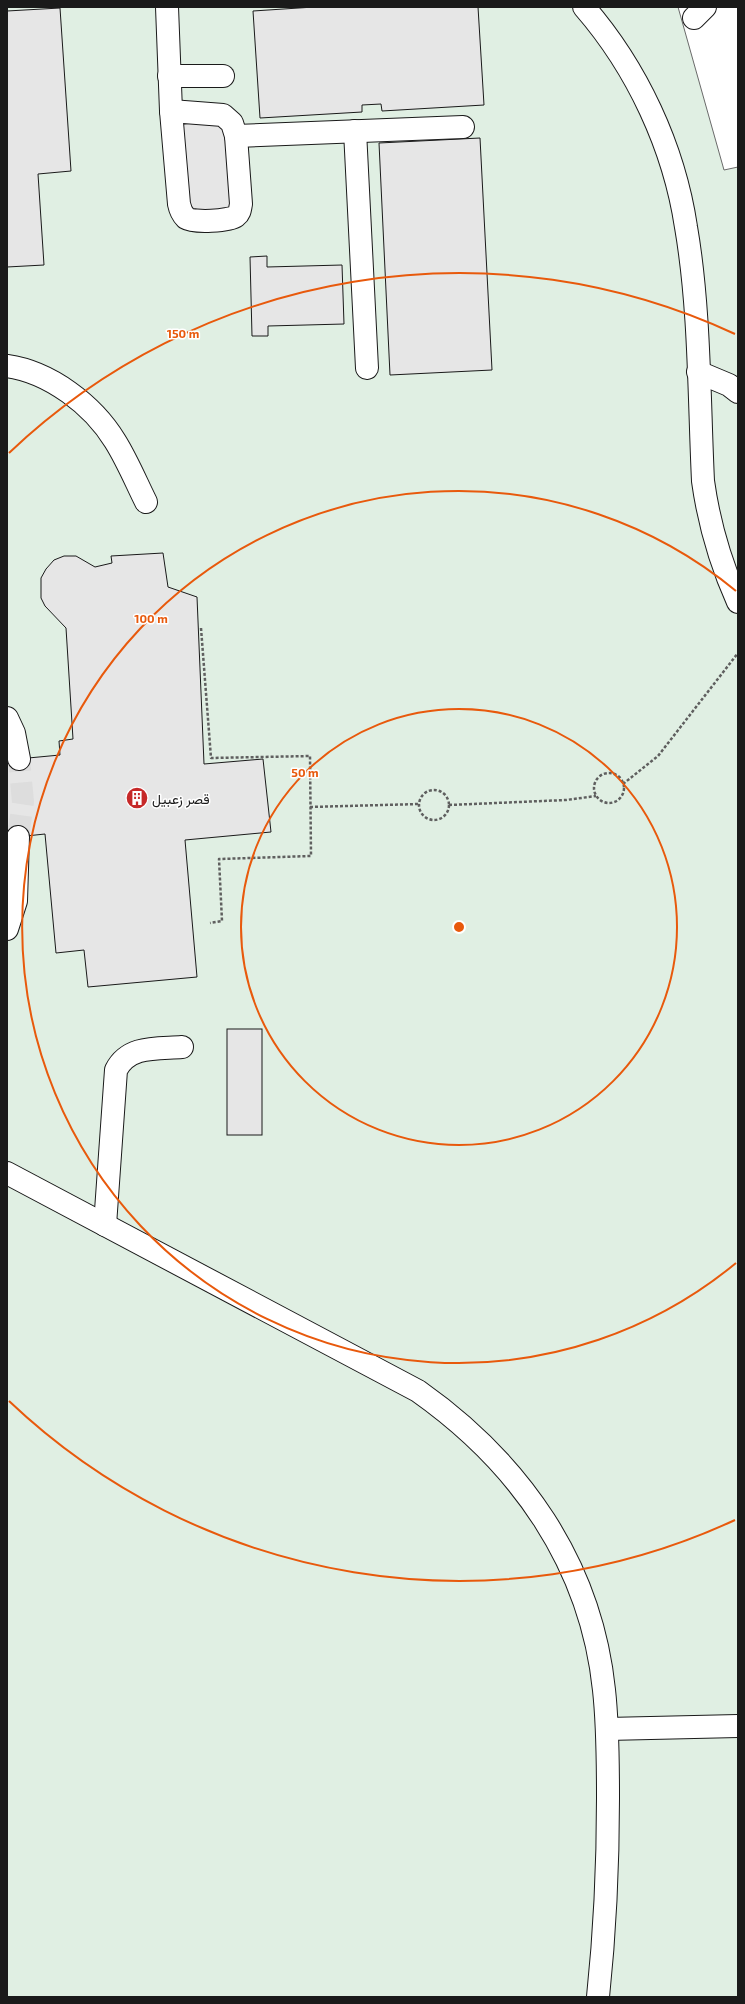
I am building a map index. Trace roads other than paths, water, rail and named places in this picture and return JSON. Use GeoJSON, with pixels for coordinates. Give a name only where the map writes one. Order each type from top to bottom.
{"type":"FeatureCollection","features":[{"type":"Feature","properties":{"kind":"street"},"geometry":{"type":"LineString","coordinates":[[167,7],[171,111],[180,209],[183,214],[192,220],[228,219],[239,213],[241,204],[236,136],[232,123],[223,115],[171,111]]}},
{"type":"Feature","properties":{"kind":"street"},"geometry":{"type":"LineString","coordinates":[[584,7],[605,33],[623,59],[644,98],[662,140],[676,182],[686,225],[693,270],[703,481],[707,512],[722,565],[738,602]]}},
{"type":"Feature","properties":{"kind":"street"},"geometry":{"type":"LineString","coordinates":[[169,76],[223,76]]}},
{"type":"Feature","properties":{"kind":"street"},"geometry":{"type":"LineString","coordinates":[[236,136],[463,127]]}},
{"type":"Feature","properties":{"kind":"street"},"geometry":{"type":"LineString","coordinates":[[355,131],[367,368]]}},
{"type":"Feature","properties":{"kind":"street"},"geometry":{"type":"LineString","coordinates":[[7,366],[37,375],[60,387],[100,420],[116,441],[146,502]]}},
{"type":"Feature","properties":{"kind":"street"},"geometry":{"type":"LineString","coordinates":[[698,372],[729,385],[738,392]]}},
{"type":"Feature","properties":{"kind":"street"},"geometry":{"type":"LineString","coordinates":[[7,718],[14,733],[19,759]]}},
{"type":"Feature","properties":{"kind":"street"},"geometry":{"type":"LineString","coordinates":[[7,929],[16,901],[18,837]]}},
{"type":"Feature","properties":{"kind":"street"},"geometry":{"type":"LineString","coordinates":[[105,1225],[116,1070],[121,1061],[129,1054],[138,1051],[182,1047]]}},
{"type":"Feature","properties":{"kind":"street"},"geometry":{"type":"LineString","coordinates":[[7,1173],[418,1391],[445,1410],[488,1449],[515,1479],[538,1510],[558,1543],[575,1578],[588,1614],[598,1651],[604,1689],[607,1729],[607,1895],[598,1997]]}},
{"type":"Feature","properties":{"kind":"street"},"geometry":{"type":"LineString","coordinates":[[607,1729],[738,1726]]}},
{"type":"Feature","properties":{"kind":"tunnel"},"geometry":{"type":"LineString","coordinates":[[18,837],[23,802],[19,759]]}},
{"type":"Feature","properties":{"kind":"place","name":"قصر زعبيل"},"geometry":{"type":"Point","coordinates":[137,798]}}]}
